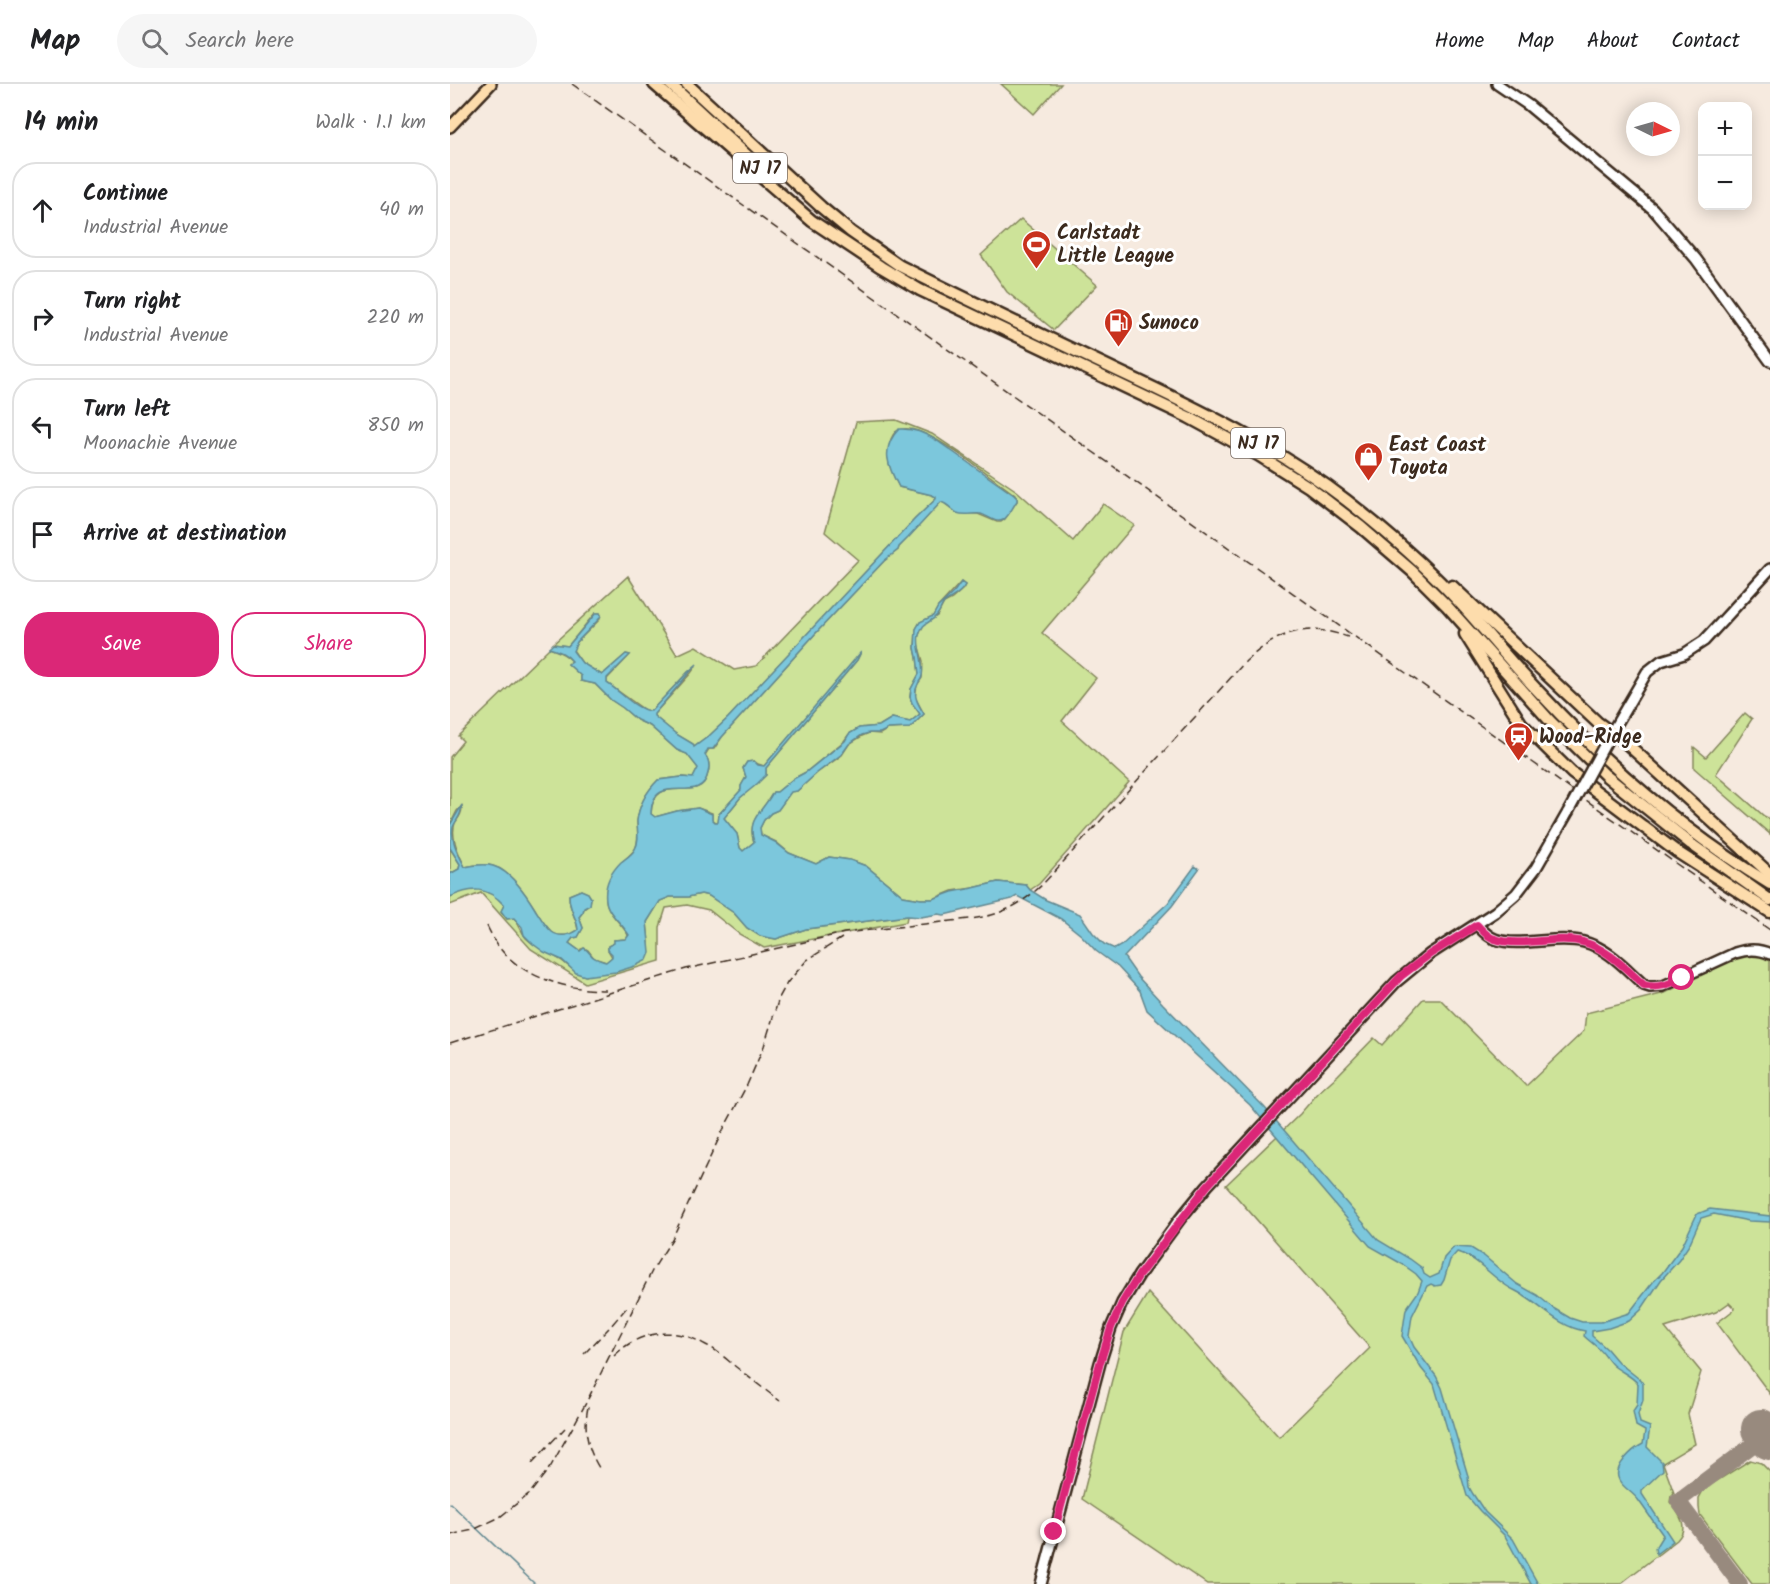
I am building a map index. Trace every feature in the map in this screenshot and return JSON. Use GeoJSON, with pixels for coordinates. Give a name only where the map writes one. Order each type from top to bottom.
{"type":"FeatureCollection","features":[{"type":"Feature","properties":{"kind":"highway"},"geometry":{"type":"LineString","coordinates":[[654,84],[812,221],[854,248]]}},
{"type":"Feature","properties":{"kind":"highway","name":"NJ 17"},"geometry":{"type":"LineString","coordinates":[[670,84],[786,191],[854,248],[921,290],[1188,417],[1283,470],[1336,507],[1412,571],[1447,606],[1550,721],[1605,775],[1674,832],[1770,900]]}},
{"type":"Feature","properties":{"kind":"highway","name":"NJ 17"},"geometry":{"type":"LineString","coordinates":[[687,84],[821,207],[851,232],[900,266],[1181,400],[1308,473],[1344,498],[1391,536],[1440,582],[1540,694],[1611,764],[1689,827],[1748,871],[1770,884]]}},
{"type":"Feature","properties":{"kind":"highway"},"geometry":{"type":"LineString","coordinates":[[1391,536],[1441,576],[1597,722],[1625,742],[1770,874]]}},
{"type":"Feature","properties":{"kind":"highway"},"geometry":{"type":"LineString","coordinates":[[1447,606],[1521,723],[1546,749],[1584,783],[1677,852],[1770,912]]}},
{"type":"Feature","properties":{"kind":"main road"},"geometry":{"type":"LineString","coordinates":[[450,127],[491,84]]}},
{"type":"Feature","properties":{"kind":"main road"},"geometry":{"type":"LineString","coordinates":[[1497,84],[1528,105],[1653,209],[1696,259],[1770,361]]}},
{"type":"Feature","properties":{"kind":"main road"},"geometry":{"type":"LineString","coordinates":[[1041,1584],[1111,1328],[1122,1303],[1139,1275],[1207,1186],[1396,982],[1430,954],[1477,925],[1505,904],[1528,879],[1544,855],[1647,672],[1661,661],[1691,651],[1704,641],[1770,569]]}},
{"type":"Feature","properties":{"kind":"main road"},"geometry":{"type":"LineString","coordinates":[[1477,925],[1493,939],[1517,942],[1566,940],[1595,946],[1610,955],[1644,985],[1650,987],[1664,986],[1735,953],[1755,949],[1770,954]]}},
{"type":"Feature","properties":{"kind":"green space"},"geometry":{"type":"Polygon","coordinates":[[[1001,84],[1061,84],[1034,114],[1001,84]]]}},
{"type":"Feature","properties":{"kind":"green space","name":"Carlstadt Little League"},"geometry":{"type":"Polygon","coordinates":[[[1021,219],[1097,285],[1054,330],[1007,292],[981,255],[1021,219]]]}},
{"type":"Feature","properties":{"kind":"green space"},"geometry":{"type":"Polygon","coordinates":[[[896,420],[932,434],[1017,491],[1073,541],[1103,504],[1134,525],[1042,633],[1096,678],[1062,721],[1129,782],[1039,884],[1030,890],[1026,885],[998,882],[952,891],[933,899],[903,896],[866,866],[850,860],[829,857],[816,864],[789,853],[776,842],[761,835],[760,828],[764,820],[778,810],[791,791],[797,791],[842,755],[849,744],[869,733],[880,734],[888,729],[910,728],[924,714],[915,697],[917,685],[922,678],[923,661],[918,637],[924,624],[937,616],[944,603],[963,589],[965,585],[961,582],[938,607],[933,616],[920,622],[916,629],[915,648],[919,674],[911,689],[910,697],[920,714],[910,722],[892,718],[879,726],[859,728],[806,772],[777,792],[773,792],[754,821],[752,834],[754,842],[743,851],[740,848],[737,834],[724,818],[740,798],[766,775],[766,768],[860,654],[764,766],[754,761],[747,762],[743,768],[746,777],[741,790],[719,814],[718,822],[712,819],[712,813],[698,808],[655,817],[651,814],[654,800],[660,793],[668,790],[696,788],[704,783],[709,768],[705,755],[709,749],[714,749],[722,737],[815,634],[884,561],[898,550],[941,502],[957,513],[978,514],[997,522],[1005,519],[1017,501],[1015,495],[963,456],[932,437],[909,429],[898,431],[891,439],[888,458],[899,487],[932,495],[936,499],[728,718],[694,747],[654,714],[696,666],[651,711],[646,711],[607,683],[607,679],[630,655],[626,654],[602,675],[582,663],[573,650],[577,642],[599,620],[600,613],[595,613],[568,646],[553,644],[628,576],[677,655],[696,646],[734,670],[756,666],[858,560],[825,532],[856,422],[896,420]]]}},
{"type":"Feature","properties":{"kind":"green space"},"geometry":{"type":"Polygon","coordinates":[[[549,648],[562,653],[572,661],[568,664],[581,676],[581,681],[595,684],[637,720],[650,726],[677,750],[687,754],[698,768],[693,778],[658,780],[639,809],[637,846],[615,870],[606,889],[607,905],[628,935],[627,939],[614,940],[615,943],[608,946],[612,957],[606,962],[594,958],[588,950],[584,948],[580,951],[569,943],[573,938],[578,937],[583,928],[579,917],[590,904],[591,898],[588,893],[581,890],[569,895],[578,930],[565,935],[555,934],[506,873],[493,866],[465,867],[454,834],[455,823],[462,806],[450,825],[450,757],[463,741],[458,736],[549,648]]]}},
{"type":"Feature","properties":{"kind":"green space"},"geometry":{"type":"Polygon","coordinates":[[[1745,713],[1752,719],[1716,774],[1770,819],[1770,834],[1694,768],[1694,747],[1706,757],[1745,713]]]}},
{"type":"Feature","properties":{"kind":"green space"},"geometry":{"type":"Polygon","coordinates":[[[450,848],[460,864],[459,869],[450,874],[450,848]]]}},
{"type":"Feature","properties":{"kind":"green space"},"geometry":{"type":"Polygon","coordinates":[[[479,889],[496,896],[504,905],[501,912],[507,919],[514,918],[530,942],[586,976],[649,943],[647,922],[660,901],[670,897],[701,894],[709,896],[734,913],[747,928],[760,936],[776,939],[806,929],[907,916],[906,922],[764,948],[739,934],[709,910],[687,905],[666,908],[660,927],[660,961],[585,983],[531,949],[481,893],[450,905],[450,897],[462,891],[479,889]]]}},
{"type":"Feature","properties":{"kind":"green space"},"geometry":{"type":"Polygon","coordinates":[[[1755,949],[1770,954],[1770,1394],[1717,1323],[1735,1309],[1729,1303],[1716,1312],[1665,1328],[1701,1372],[1688,1414],[1695,1444],[1663,1463],[1674,1493],[1670,1502],[1680,1516],[1683,1525],[1681,1535],[1677,1540],[1620,1584],[1207,1584],[1082,1499],[1124,1332],[1148,1293],[1279,1437],[1370,1348],[1226,1185],[1374,1038],[1382,1045],[1423,999],[1440,999],[1526,1086],[1584,1031],[1586,1013],[1665,993],[1755,949]]]}},
{"type":"Feature","properties":{"kind":"green space"},"geometry":{"type":"Polygon","coordinates":[[[1750,1460],[1761,1463],[1770,1472],[1770,1584],[1752,1584],[1700,1515],[1699,1498],[1704,1489],[1750,1460]]]}},
{"type":"Feature","properties":{"kind":"water"},"geometry":{"type":"Polygon","coordinates":[[[899,429],[909,429],[936,440],[1014,495],[1017,501],[1009,514],[1005,519],[998,521],[981,514],[957,513],[941,502],[898,550],[884,561],[815,634],[713,749],[708,749],[705,755],[709,768],[704,783],[696,788],[659,793],[653,800],[651,814],[655,817],[698,808],[712,814],[712,819],[718,822],[719,814],[741,790],[746,777],[743,768],[747,762],[754,761],[764,766],[861,652],[857,660],[766,768],[766,775],[740,798],[724,818],[737,834],[740,848],[743,851],[754,842],[752,827],[754,821],[773,792],[777,792],[806,772],[859,728],[879,726],[892,718],[910,722],[920,714],[910,697],[911,689],[919,674],[915,648],[916,629],[920,622],[933,616],[938,607],[961,582],[965,585],[963,588],[944,603],[937,615],[923,627],[919,635],[923,671],[916,688],[916,696],[924,714],[910,728],[869,733],[849,744],[842,754],[797,791],[791,792],[778,810],[764,820],[760,828],[761,835],[789,853],[816,864],[829,857],[850,860],[866,866],[903,896],[933,899],[952,892],[998,882],[1026,885],[1046,900],[1080,914],[1104,944],[1115,949],[1168,903],[1195,866],[1199,869],[1172,906],[1124,957],[1138,977],[1163,1004],[1265,1108],[1378,1240],[1410,1259],[1430,1278],[1439,1274],[1444,1258],[1454,1247],[1471,1248],[1517,1284],[1570,1318],[1582,1322],[1601,1322],[1629,1313],[1682,1246],[1697,1214],[1710,1209],[1770,1216],[1770,1222],[1749,1221],[1714,1214],[1701,1218],[1689,1245],[1641,1310],[1629,1321],[1592,1331],[1592,1336],[1618,1362],[1643,1382],[1643,1400],[1638,1414],[1640,1423],[1650,1427],[1647,1447],[1662,1462],[1663,1470],[1642,1490],[1642,1494],[1673,1541],[1656,1554],[1655,1548],[1663,1535],[1637,1498],[1621,1483],[1618,1475],[1618,1470],[1625,1459],[1643,1444],[1645,1431],[1636,1426],[1633,1411],[1637,1405],[1638,1384],[1613,1365],[1584,1336],[1585,1331],[1560,1322],[1522,1294],[1506,1286],[1476,1261],[1457,1252],[1450,1260],[1441,1285],[1427,1286],[1412,1316],[1409,1336],[1442,1388],[1468,1476],[1469,1487],[1485,1512],[1513,1539],[1538,1584],[1531,1584],[1505,1536],[1467,1496],[1434,1384],[1421,1368],[1402,1336],[1406,1309],[1418,1292],[1422,1281],[1402,1264],[1370,1246],[1250,1105],[1147,1010],[1140,991],[1118,967],[1096,951],[1061,919],[1017,896],[944,915],[907,916],[806,929],[776,939],[760,936],[747,928],[734,913],[709,896],[701,894],[670,897],[660,901],[647,922],[650,953],[647,960],[616,972],[585,976],[576,973],[562,960],[533,944],[524,935],[522,927],[514,918],[507,919],[501,911],[504,905],[491,894],[472,890],[450,897],[450,874],[459,869],[460,864],[450,848],[450,825],[462,805],[452,832],[465,867],[493,866],[506,873],[523,890],[547,927],[558,935],[578,930],[569,895],[581,890],[588,893],[591,898],[590,905],[584,908],[579,917],[583,928],[578,937],[573,938],[569,943],[580,951],[586,949],[593,957],[606,962],[612,957],[608,946],[614,943],[614,940],[626,939],[629,935],[607,905],[606,889],[614,870],[637,846],[637,821],[641,804],[658,780],[693,778],[698,768],[687,754],[677,750],[650,726],[637,720],[595,684],[581,681],[581,676],[568,664],[572,661],[570,658],[549,648],[553,644],[568,646],[596,613],[600,613],[599,619],[577,642],[573,651],[582,663],[602,675],[626,654],[630,655],[607,678],[607,683],[640,708],[651,711],[697,664],[654,714],[694,747],[728,718],[936,499],[932,495],[899,487],[889,465],[888,450],[889,443],[899,429]]]}},
{"type":"Feature","properties":{"kind":"waterway"},"geometry":{"type":"LineString","coordinates":[[450,1503],[535,1584]]}},
{"type":"Feature","properties":{"kind":"taxiway"},"geometry":{"type":"LineString","coordinates":[[1740,1584],[1678,1501],[1766,1435]]}},
{"type":"Feature","properties":{"kind":"runway"},"geometry":{"type":"LineString","coordinates":[[1761,1429],[1770,1440]]}},
{"type":"Feature","properties":{"kind":"railway"},"geometry":{"type":"LineString","coordinates":[[572,84],[1770,930]]}},
{"type":"Feature","properties":{"kind":"railway"},"geometry":{"type":"LineString","coordinates":[[450,1043],[686,969],[844,933],[970,919],[992,915],[1010,908],[1043,884],[1246,661],[1258,651],[1281,637],[1305,630],[1318,630],[1348,637]]}},
{"type":"Feature","properties":{"kind":"railway"},"geometry":{"type":"LineString","coordinates":[[487,926],[498,946],[508,957],[533,974],[561,985],[606,990]]}},
{"type":"Feature","properties":{"kind":"railway"},"geometry":{"type":"LineString","coordinates":[[450,1535],[473,1530],[500,1517],[531,1492],[551,1466],[586,1403],[652,1271],[672,1239],[721,1134],[747,1085],[764,1046],[779,998],[787,983],[807,960],[842,938]]}},
{"type":"Feature","properties":{"kind":"railway"},"geometry":{"type":"LineString","coordinates":[[584,1354],[628,1306]]}},
{"type":"Feature","properties":{"kind":"railway"},"geometry":{"type":"LineString","coordinates":[[614,1356],[624,1347],[646,1336],[670,1333],[682,1335],[714,1349],[780,1401]]}},
{"type":"Feature","properties":{"kind":"railway"},"geometry":{"type":"LineString","coordinates":[[588,1407],[586,1424],[588,1440],[601,1471]]}},
{"type":"Feature","properties":{"kind":"railway"},"geometry":{"type":"LineString","coordinates":[[532,1463],[565,1428]]}},
{"type":"Feature","properties":{"kind":"place","name":"Carlstadt Little League"},"geometry":{"type":"Point","coordinates":[1036,270]}},
{"type":"Feature","properties":{"kind":"place","name":"Sunoco"},"geometry":{"type":"Point","coordinates":[1118,348]}},
{"type":"Feature","properties":{"kind":"place","name":"East Coast Toyota"},"geometry":{"type":"Point","coordinates":[1368,482]}},
{"type":"Feature","properties":{"kind":"place","name":"Wood-Ridge"},"geometry":{"type":"Point","coordinates":[1518,762]}},
{"type":"Feature","properties":{"kind":"route"},"geometry":{"type":"LineString","coordinates":[[1054,1532],[1111,1328],[1122,1303],[1139,1275],[1207,1186],[1401,976],[1415,964],[1477,925],[1493,939],[1517,942],[1556,939],[1595,946],[1610,955],[1644,985],[1650,987],[1664,986],[1682,978]]}}]}
